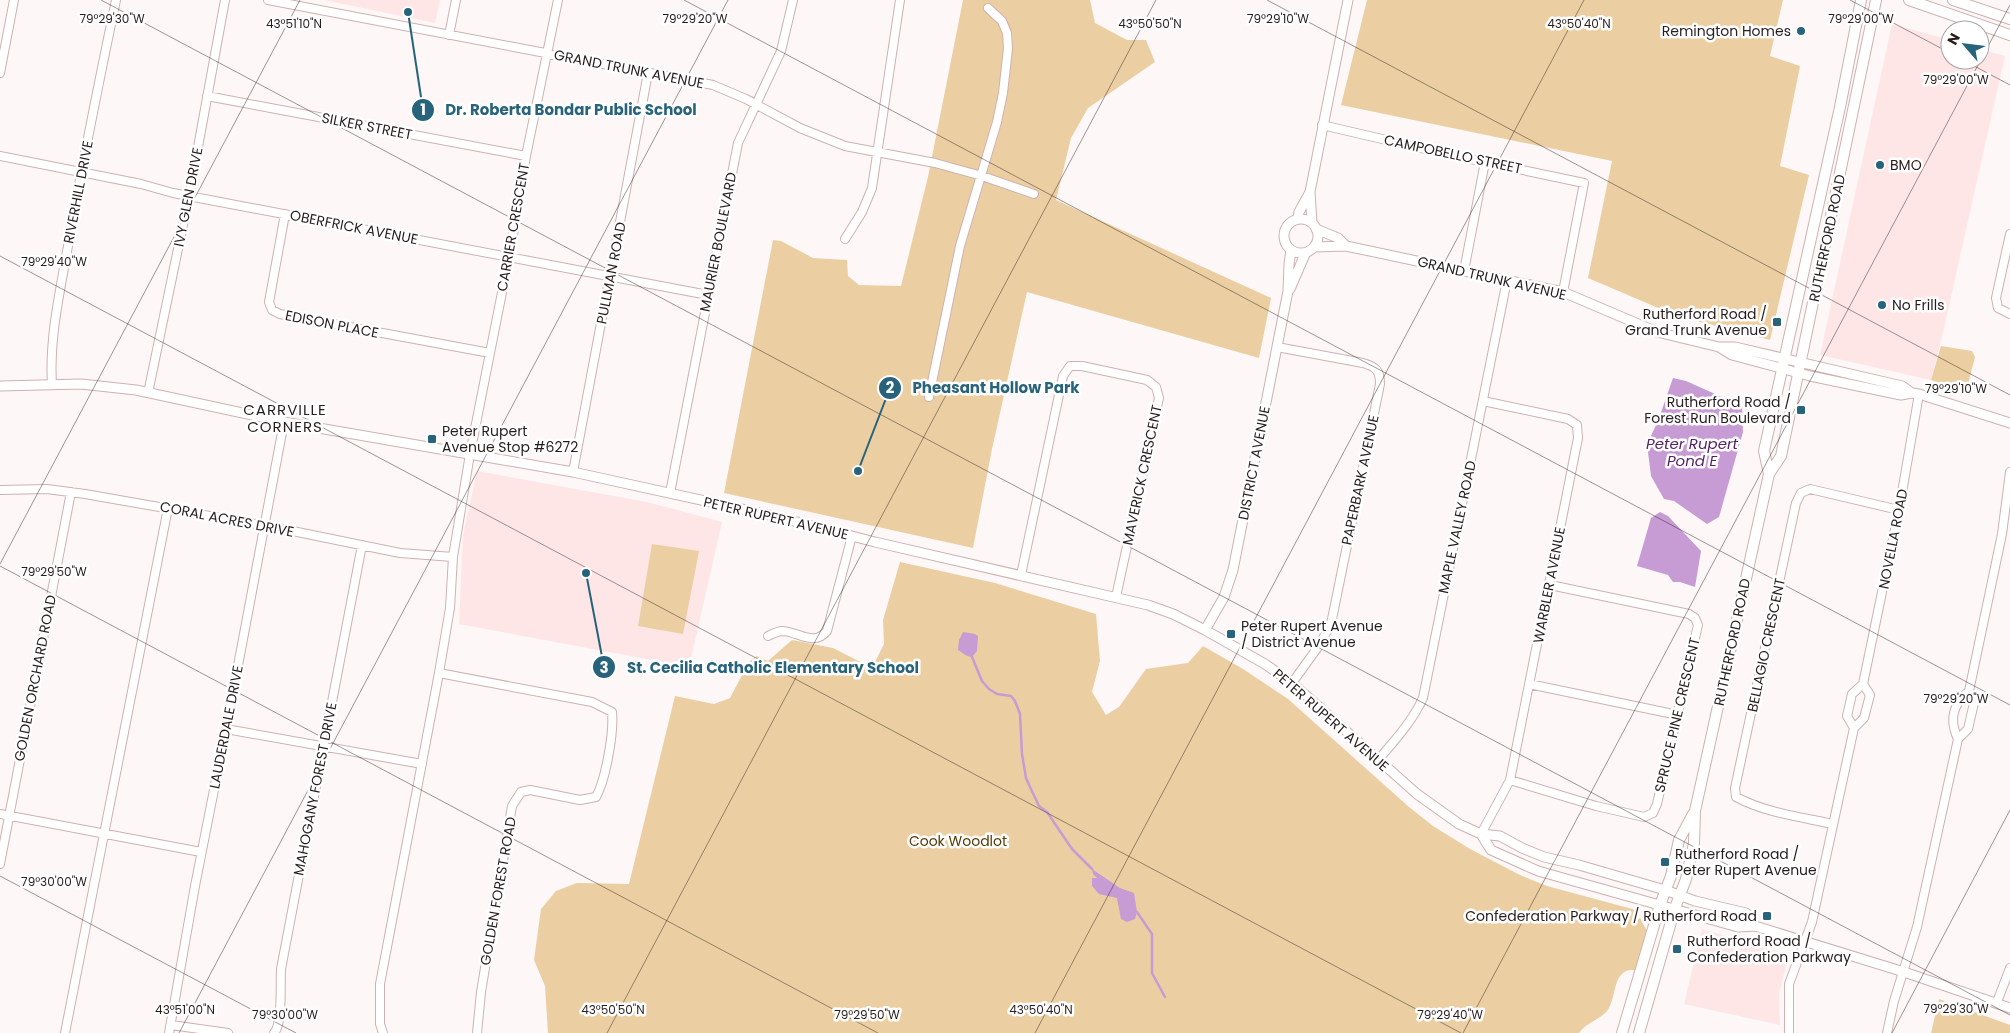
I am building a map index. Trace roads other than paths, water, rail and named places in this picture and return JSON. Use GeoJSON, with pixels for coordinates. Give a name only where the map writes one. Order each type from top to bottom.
{"type":"FeatureCollection","features":[{"type":"Feature","properties":{"kind":"main road","name":"RUTHERFORD ROAD"},"geometry":{"type":"LineString","coordinates":[[1769,474],[1764,451],[1838,115],[1861,0]]}},
{"type":"Feature","properties":{"kind":"main road","name":"RUTHERFORD ROAD"},"geometry":{"type":"LineString","coordinates":[[1639,1033],[1675,908],[1686,879],[1694,843],[1695,811],[1769,474],[1781,456],[1876,0]]}},
{"type":"Feature","properties":{"kind":"main road"},"geometry":{"type":"LineString","coordinates":[[1909,0],[2010,35]]}},
{"type":"Feature","properties":{"kind":"main road"},"geometry":{"type":"LineString","coordinates":[[1953,0],[2010,19]]}},
{"type":"Feature","properties":{"kind":"main road","name":"RUTHERFORD ROAD"},"geometry":{"type":"LineString","coordinates":[[1622,1033],[1660,905],[1671,876],[1679,840],[1695,811]]}},
{"type":"Feature","properties":{"kind":"street"},"geometry":{"type":"LineString","coordinates":[[0,73],[14,0]]}},
{"type":"Feature","properties":{"kind":"street","name":"RIVERHILL DRIVE"},"geometry":{"type":"LineString","coordinates":[[52,385],[55,321],[81,173],[116,0]]}},
{"type":"Feature","properties":{"kind":"street","name":"IVY GLEN DRIVE"},"geometry":{"type":"LineString","coordinates":[[148,393],[189,196],[225,0]]}},
{"type":"Feature","properties":{"kind":"street","name":"GRAND TRUNK AVENUE"},"geometry":{"type":"LineString","coordinates":[[268,0],[713,85],[746,99],[756,106],[825,139],[845,146],[936,163],[1034,194]]}},
{"type":"Feature","properties":{"kind":"street"},"geometry":{"type":"LineString","coordinates":[[449,35],[456,0]]}},
{"type":"Feature","properties":{"kind":"street","name":"CARRIER CRESCENT"},"geometry":{"type":"LineString","coordinates":[[470,454],[509,257],[526,156],[558,0]]}},
{"type":"Feature","properties":{"kind":"street","name":"MAURIER BOULEVARD"},"geometry":{"type":"LineString","coordinates":[[670,493],[738,143],[781,51],[793,0]]}},
{"type":"Feature","properties":{"kind":"street"},"geometry":{"type":"LineString","coordinates":[[845,238],[862,212],[872,188],[900,0]]}},
{"type":"Feature","properties":{"kind":"street"},"geometry":{"type":"LineString","coordinates":[[1314,226],[1307,220],[1298,219],[1288,224],[1284,234],[1285,243],[1291,250],[1301,253],[1310,250],[1317,238],[1310,192],[1348,0]]}},
{"type":"Feature","properties":{"kind":"street"},"geometry":{"type":"LineString","coordinates":[[929,397],[960,246],[982,176],[1000,107],[1008,48],[1007,34],[1002,21],[988,8]]}},
{"type":"Feature","properties":{"kind":"street","name":"PULLMAN ROAD"},"geometry":{"type":"LineString","coordinates":[[573,472],[648,73]]}},
{"type":"Feature","properties":{"kind":"street","name":"SILKER STREET"},"geometry":{"type":"LineString","coordinates":[[207,96],[526,156]]}},
{"type":"Feature","properties":{"kind":"street","name":"CAMPOBELLO STREET"},"geometry":{"type":"LineString","coordinates":[[1322,125],[1584,183],[1563,292]]}},
{"type":"Feature","properties":{"kind":"street","name":"OBERFRICK AVENUE"},"geometry":{"type":"LineString","coordinates":[[0,156],[189,196],[708,295]]}},
{"type":"Feature","properties":{"kind":"street"},"geometry":{"type":"LineString","coordinates":[[1464,271],[1485,162]]}},
{"type":"Feature","properties":{"kind":"street"},"geometry":{"type":"LineString","coordinates":[[1298,219],[1299,212],[1310,192]]}},
{"type":"Feature","properties":{"kind":"street","name":"EDISON PLACE"},"geometry":{"type":"LineString","coordinates":[[285,214],[269,302],[272,310],[280,314],[490,353]]}},
{"type":"Feature","properties":{"kind":"street","name":"GRAND TRUNK AVENUE"},"geometry":{"type":"LineString","coordinates":[[1314,226],[1338,238],[1346,246]]}},
{"type":"Feature","properties":{"kind":"street"},"geometry":{"type":"LineString","coordinates":[[2010,234],[1996,298],[1998,308],[2010,314]]}},
{"type":"Feature","properties":{"kind":"street","name":"GRAND TRUNK AVENUE"},"geometry":{"type":"LineString","coordinates":[[1310,250],[1346,246],[1563,292],[1657,332],[1719,347],[1734,347],[1801,361],[1902,386],[1915,393]]}},
{"type":"Feature","properties":{"kind":"street","name":"DISTRICT AVENUE"},"geometry":{"type":"LineString","coordinates":[[1205,630],[1224,597],[1233,570],[1288,291],[1291,250]]}},
{"type":"Feature","properties":{"kind":"street","name":"DISTRICT AVENUE"},"geometry":{"type":"LineString","coordinates":[[1288,291],[1310,250]]}},
{"type":"Feature","properties":{"kind":"street","name":"MAPLE VALLEY ROAD"},"geometry":{"type":"LineString","coordinates":[[1378,760],[1401,735],[1415,715],[1423,698],[1507,280]]}},
{"type":"Feature","properties":{"kind":"street","name":"PAPERBARK AVENUE"},"geometry":{"type":"LineString","coordinates":[[1277,346],[1363,363],[1374,366],[1380,374],[1380,384],[1330,624],[1318,647],[1292,683]]}},
{"type":"Feature","properties":{"kind":"street","name":"GRAND TRUNK AVENUE"},"geometry":{"type":"LineString","coordinates":[[1719,347],[1732,355],[1798,373],[1901,395],[1915,393]]}},
{"type":"Feature","properties":{"kind":"street","name":"MAVERICK CRESCENT"},"geometry":{"type":"LineString","coordinates":[[1021,575],[1063,376],[1066,371],[1070,366],[1082,366],[1147,380],[1156,387],[1159,398],[1116,597]]}},
{"type":"Feature","properties":{"kind":"street","name":"PETER RUPERT AVENUE"},"geometry":{"type":"LineString","coordinates":[[0,386],[108,386],[284,422],[573,472],[1116,597],[1173,614],[1265,664],[1292,683],[1417,794],[1460,824],[1481,834],[1500,836],[1544,857],[1579,865],[1665,890],[1679,896],[1746,913],[1755,926]]}},
{"type":"Feature","properties":{"kind":"street"},"geometry":{"type":"LineString","coordinates":[[1915,393],[2010,423]]}},
{"type":"Feature","properties":{"kind":"street","name":"NOVELLA ROAD"},"geometry":{"type":"LineString","coordinates":[[1854,728],[1847,716],[1852,694],[1863,684],[1899,510],[1915,393]]}},
{"type":"Feature","properties":{"kind":"street","name":"WARBLER AVENUE"},"geometry":{"type":"LineString","coordinates":[[1481,834],[1510,780],[1578,438],[1577,425],[1568,419],[1483,401]]}},
{"type":"Feature","properties":{"kind":"street","name":"LAUDERDALE DRIVE"},"geometry":{"type":"LineString","coordinates":[[170,1029],[201,852],[284,422]]}},
{"type":"Feature","properties":{"kind":"street"},"geometry":{"type":"LineString","coordinates":[[382,1033],[380,1024],[380,984],[439,673],[450,608],[454,557],[470,454]]}},
{"type":"Feature","properties":{"kind":"street"},"geometry":{"type":"LineString","coordinates":[[1958,739],[1952,726],[1954,715],[1958,700],[1969,691],[2002,534],[2010,472]]}},
{"type":"Feature","properties":{"kind":"street","name":"CORAL ACRES DRIVE"},"geometry":{"type":"LineString","coordinates":[[0,490],[47,489],[71,492],[168,508],[400,553],[454,557]]}},
{"type":"Feature","properties":{"kind":"street","name":"BELLAGIO CRESCENT"},"geometry":{"type":"LineString","coordinates":[[1833,824],[1780,813],[1745,802],[1736,797],[1735,788],[1796,503],[1801,493],[1810,489],[1899,510]]}},
{"type":"Feature","properties":{"kind":"street","name":"GOLDEN ORCHARD ROAD"},"geometry":{"type":"LineString","coordinates":[[0,864],[71,492]]}},
{"type":"Feature","properties":{"kind":"street"},"geometry":{"type":"LineString","coordinates":[[65,1033],[168,508]]}},
{"type":"Feature","properties":{"kind":"street"},"geometry":{"type":"LineString","coordinates":[[768,636],[782,631],[813,639],[822,637],[827,631],[852,536]]}},
{"type":"Feature","properties":{"kind":"street","name":"MAHOGANY FOREST DRIVE"},"geometry":{"type":"LineString","coordinates":[[274,1033],[278,1029],[281,969],[362,545]]}},
{"type":"Feature","properties":{"kind":"street","name":"SPRUCE PINE CRESCENT"},"geometry":{"type":"LineString","coordinates":[[1510,780],[1596,806],[1644,817],[1650,816],[1658,804],[1698,624],[1690,614],[1550,584]]}},
{"type":"Feature","properties":{"kind":"street","name":"GOLDEN FOREST ROAD"},"geometry":{"type":"LineString","coordinates":[[439,673],[592,702],[612,712],[613,723],[602,785],[596,797],[580,800],[530,790],[521,792],[512,806],[481,992],[478,1033]]}},
{"type":"Feature","properties":{"kind":"street"},"geometry":{"type":"LineString","coordinates":[[1530,684],[1678,715]]}},
{"type":"Feature","properties":{"kind":"street","name":"NOVELLA ROAD"},"geometry":{"type":"LineString","coordinates":[[1789,1033],[1789,984],[1812,922],[1854,728],[1864,718],[1870,695],[1863,684]]}},
{"type":"Feature","properties":{"kind":"street"},"geometry":{"type":"LineString","coordinates":[[1887,1033],[1894,1001],[1917,927],[1958,739],[1968,729],[1974,699],[1969,691]]}},
{"type":"Feature","properties":{"kind":"street"},"geometry":{"type":"LineString","coordinates":[[226,729],[422,764]]}},
{"type":"Feature","properties":{"kind":"street"},"geometry":{"type":"LineString","coordinates":[[0,814],[201,852]]}},
{"type":"Feature","properties":{"kind":"street","name":"PETER RUPERT AVENUE"},"geometry":{"type":"LineString","coordinates":[[1481,834],[1491,850],[1538,871],[1738,927],[1755,926]]}},
{"type":"Feature","properties":{"kind":"street"},"geometry":{"type":"LineString","coordinates":[[1755,926],[1904,972],[1997,1002],[2010,1008]]}},
{"type":"Feature","properties":{"kind":"street"},"geometry":{"type":"LineString","coordinates":[[1997,1002],[2010,968]]}},
{"type":"Feature","properties":{"kind":"street"},"geometry":{"type":"LineString","coordinates":[[170,1029],[228,1033]]}},
{"type":"Feature","properties":{"kind":"water","name":"Peter Rupert Pond E"},"geometry":{"type":"Polygon","coordinates":[[[1673,378],[1686,381],[1742,406],[1743,432],[1719,517],[1707,524],[1674,501],[1664,499],[1651,476],[1647,444],[1658,421],[1673,378]]]}},
{"type":"Feature","properties":{"kind":"water"},"geometry":{"type":"Polygon","coordinates":[[[1660,512],[1668,516],[1701,551],[1695,587],[1680,582],[1673,582],[1668,575],[1637,566],[1651,518],[1660,512]]]}},
{"type":"Feature","properties":{"kind":"water"},"geometry":{"type":"Polygon","coordinates":[[[963,632],[978,636],[977,651],[972,657],[958,650],[959,640],[963,632]]]}},
{"type":"Feature","properties":{"kind":"water"},"geometry":{"type":"Polygon","coordinates":[[[1092,869],[1120,888],[1134,893],[1137,912],[1135,919],[1127,922],[1121,919],[1117,898],[1099,894],[1092,886],[1092,878],[1097,878],[1093,874],[1092,869]]]}},
{"type":"Feature","properties":{"kind":"waterway"},"geometry":{"type":"LineString","coordinates":[[972,657],[982,681],[989,689],[997,694],[1011,696],[1015,701],[1020,714],[1022,754],[1026,778],[1030,787],[1039,806],[1047,812],[1072,849],[1092,869]]}},
{"type":"Feature","properties":{"kind":"waterway"},"geometry":{"type":"LineString","coordinates":[[1137,912],[1152,934],[1152,973],[1165,997]]}},
{"type":"Feature","properties":{"kind":"place","name":"Dr. Roberta Bondar Public School"},"geometry":{"type":"Point","coordinates":[408,12]}},
{"type":"Feature","properties":{"kind":"place","name":"Remington Homes"},"geometry":{"type":"Point","coordinates":[1801,31]}},
{"type":"Feature","properties":{"kind":"place","name":"BMO"},"geometry":{"type":"Point","coordinates":[1880,165]}},
{"type":"Feature","properties":{"kind":"place","name":"No Frills"},"geometry":{"type":"Point","coordinates":[1882,305]}},
{"type":"Feature","properties":{"kind":"place","name":"Rutherford Road / Grand Trunk Avenue"},"geometry":{"type":"Point","coordinates":[1777,322]}},
{"type":"Feature","properties":{"kind":"place","name":"Rutherford Road / Forest Run Boulevard"},"geometry":{"type":"Point","coordinates":[1801,410]}},
{"type":"Feature","properties":{"kind":"place","name":"Peter Rupert Avenue Stop #6272"},"geometry":{"type":"Point","coordinates":[432,439]}},
{"type":"Feature","properties":{"kind":"place","name":"Pheasant Hollow Park"},"geometry":{"type":"Point","coordinates":[858,471]}},
{"type":"Feature","properties":{"kind":"place","name":"St. Cecilia Catholic Elementary School"},"geometry":{"type":"Point","coordinates":[586,573]}},
{"type":"Feature","properties":{"kind":"place","name":"Peter Rupert Avenue / District Avenue"},"geometry":{"type":"Point","coordinates":[1231,634]}},
{"type":"Feature","properties":{"kind":"place","name":"Rutherford Road / Peter Rupert Avenue"},"geometry":{"type":"Point","coordinates":[1665,862]}},
{"type":"Feature","properties":{"kind":"place","name":"Confederation Parkway / Rutherford Road"},"geometry":{"type":"Point","coordinates":[1767,916]}},
{"type":"Feature","properties":{"kind":"place","name":"Rutherford Road / Confederation Parkway"},"geometry":{"type":"Point","coordinates":[1677,949]}},
{"type":"Feature","properties":{"kind":"district","name":"CARRVILLE CORNERS"},"geometry":{"type":"Point","coordinates":[285,418]}},
{"type":"Feature","properties":{"kind":"park label","name":"Cook Woodlot"},"geometry":{"type":"Point","coordinates":[958,841]}}]}
